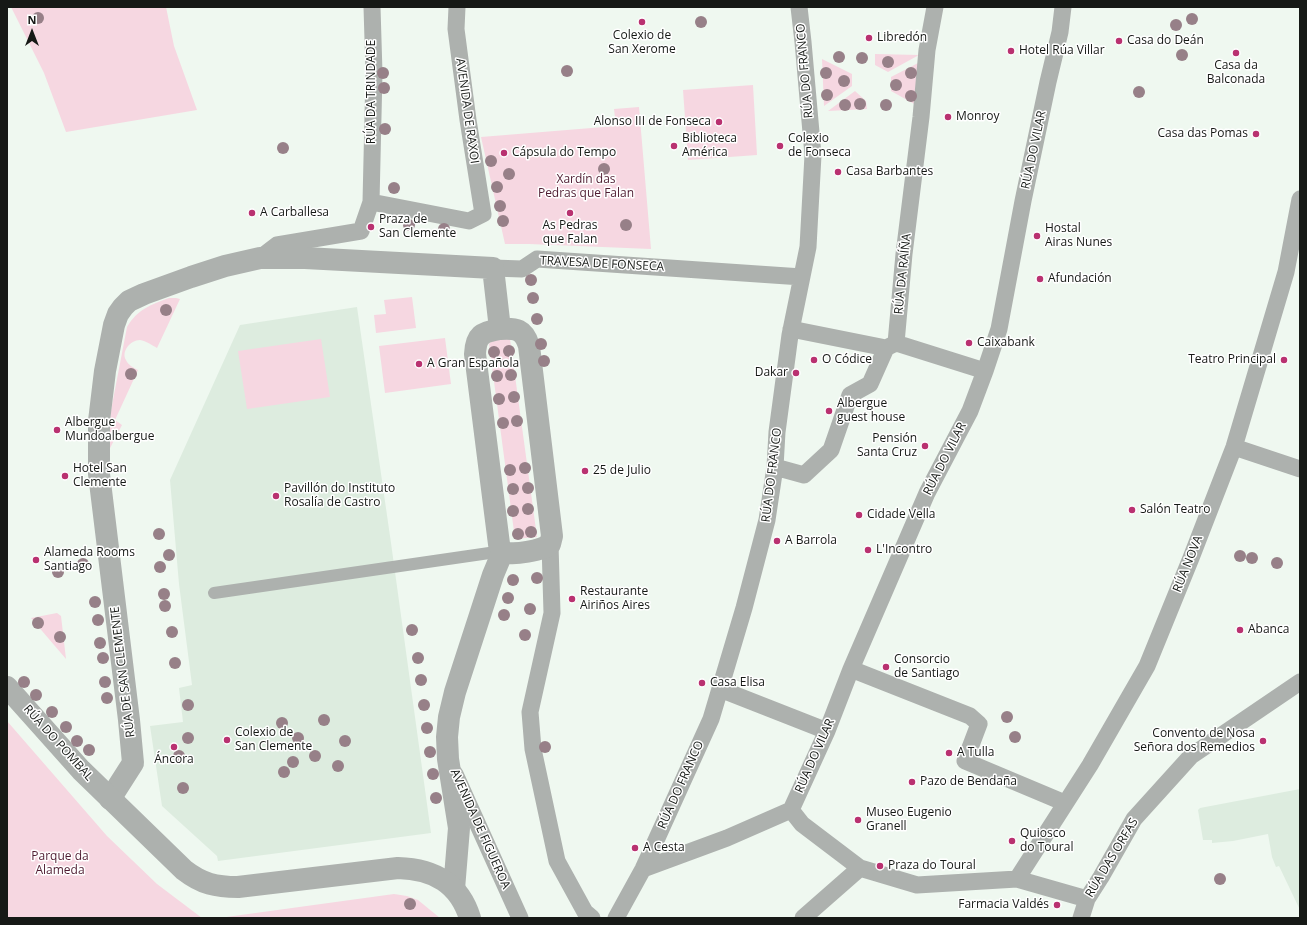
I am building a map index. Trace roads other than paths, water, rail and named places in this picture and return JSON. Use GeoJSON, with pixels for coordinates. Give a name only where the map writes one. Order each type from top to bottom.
{"type":"FeatureCollection","features":[{"type":"Feature","properties":{"kind":"street","name":"RÚA DA TRINDADE"},"geometry":{"type":"LineString","coordinates":[[371,202],[374,73],[372,7]]}},
{"type":"Feature","properties":{"kind":"street","name":"AVENIDA DE RAXOI"},"geometry":{"type":"LineString","coordinates":[[371,202],[469,221],[483,214],[468,120],[456,29],[458,7]]}},
{"type":"Feature","properties":{"kind":"street","name":"RÚA DO FRANCO"},"geometry":{"type":"LineString","coordinates":[[616,918],[643,869],[711,719],[744,608],[767,520],[775,467],[777,432],[791,329],[808,247],[813,155],[803,42],[798,7]]}},
{"type":"Feature","properties":{"kind":"street","name":"RÚA DA RAÍÑA"},"geometry":{"type":"LineString","coordinates":[[775,467],[804,475],[831,450],[850,395],[870,384],[891,346],[921,117],[927,50],[935,7]]}},
{"type":"Feature","properties":{"kind":"street","name":"RÚA DO VILAR"},"geometry":{"type":"LineString","coordinates":[[791,810],[827,731],[851,669],[927,494],[970,411],[985,371],[999,329],[1028,178],[1060,32],[1064,7]]}},
{"type":"Feature","properties":{"kind":"street","name":"RÚA NOVA"},"geometry":{"type":"LineString","coordinates":[[1017,879],[1090,765],[1147,666],[1234,447],[1286,272],[1300,199]]}},
{"type":"Feature","properties":{"kind":"street"},"geometry":{"type":"LineString","coordinates":[[260,258],[277,245],[361,231],[371,202]]}},
{"type":"Feature","properties":{"kind":"street","name":"TRAVESA DE FONSECA"},"geometry":{"type":"LineString","coordinates":[[260,258],[305,258],[522,269],[537,259],[802,277]]}},
{"type":"Feature","properties":{"kind":"street","name":"RÚA DE SAN CLEMENTE"},"geometry":{"type":"LineString","coordinates":[[110,799],[133,763],[99,474],[98,422],[105,371],[114,325],[118,314],[129,301],[144,294],[208,271],[243,261],[260,258]]}},
{"type":"Feature","properties":{"kind":"street"},"geometry":{"type":"LineString","coordinates":[[493,268],[500,329]]}},
{"type":"Feature","properties":{"kind":"street"},"geometry":{"type":"LineString","coordinates":[[550,544],[544,548],[512,553],[503,551],[500,548],[475,354],[477,340],[487,331],[500,329],[518,330],[527,339],[529,346],[552,536],[550,544],[552,613],[530,712],[533,749],[557,861],[585,912],[592,918]]}},
{"type":"Feature","properties":{"kind":"street"},"geometry":{"type":"LineString","coordinates":[[791,329],[891,346],[985,371]]}},
{"type":"Feature","properties":{"kind":"street"},"geometry":{"type":"LineString","coordinates":[[1234,447],[1300,469]]}},
{"type":"Feature","properties":{"kind":"street"},"geometry":{"type":"LineString","coordinates":[[448,759],[447,737],[450,710],[493,576],[503,551]]}},
{"type":"Feature","properties":{"kind":"street"},"geometry":{"type":"LineString","coordinates":[[851,669],[970,716],[979,724],[965,761],[1065,803]]}},
{"type":"Feature","properties":{"kind":"street","name":"RÚA DAS ORFAS"},"geometry":{"type":"LineString","coordinates":[[1081,918],[1087,899],[1134,820],[1191,756],[1300,682]]}},
{"type":"Feature","properties":{"kind":"street","name":"RÚA DO POMBAL"},"geometry":{"type":"LineString","coordinates":[[7,687],[81,770],[110,799]]}},
{"type":"Feature","properties":{"kind":"street"},"geometry":{"type":"LineString","coordinates":[[720,689],[827,731]]}},
{"type":"Feature","properties":{"kind":"street","name":"AVENIDA DE FIGUEROA"},"geometry":{"type":"LineString","coordinates":[[448,759],[459,828],[454,889]]}},
{"type":"Feature","properties":{"kind":"street","name":"AVENIDA DE FIGUEROA"},"geometry":{"type":"LineString","coordinates":[[448,759],[520,918]]}},
{"type":"Feature","properties":{"kind":"street"},"geometry":{"type":"LineString","coordinates":[[110,799],[184,870],[193,877],[215,886],[238,887],[398,868],[421,870],[439,877],[454,889],[462,900],[470,918]]}},
{"type":"Feature","properties":{"kind":"street"},"geometry":{"type":"LineString","coordinates":[[643,869],[727,838],[791,810],[802,824],[860,868],[917,885],[1017,879],[1087,899]]}},
{"type":"Feature","properties":{"kind":"street"},"geometry":{"type":"LineString","coordinates":[[803,918],[860,868]]}},
{"type":"Feature","properties":{"kind":"lane"},"geometry":{"type":"LineString","coordinates":[[214,593],[503,551]]}},
{"type":"Feature","properties":{"kind":"place","name":"Colexio de San Xerome"},"geometry":{"type":"Point","coordinates":[642,22]}},
{"type":"Feature","properties":{"kind":"place","name":"Libredón"},"geometry":{"type":"Point","coordinates":[869,38]}},
{"type":"Feature","properties":{"kind":"place","name":"Casa do Deán"},"geometry":{"type":"Point","coordinates":[1119,41]}},
{"type":"Feature","properties":{"kind":"place","name":"Hotel Rúa Villar"},"geometry":{"type":"Point","coordinates":[1011,51]}},
{"type":"Feature","properties":{"kind":"place","name":"Casa da Balconada"},"geometry":{"type":"Point","coordinates":[1236,53]}},
{"type":"Feature","properties":{"kind":"place","name":"Monroy"},"geometry":{"type":"Point","coordinates":[948,117]}},
{"type":"Feature","properties":{"kind":"place","name":"Alonso III de Fonseca"},"geometry":{"type":"Point","coordinates":[719,122]}},
{"type":"Feature","properties":{"kind":"place","name":"Casa das Pomas"},"geometry":{"type":"Point","coordinates":[1256,134]}},
{"type":"Feature","properties":{"kind":"place","name":"Biblioteca América"},"geometry":{"type":"Point","coordinates":[674,146]}},
{"type":"Feature","properties":{"kind":"place","name":"Colexio de Fonseca"},"geometry":{"type":"Point","coordinates":[780,146]}},
{"type":"Feature","properties":{"kind":"place","name":"Cápsula do Tempo"},"geometry":{"type":"Point","coordinates":[504,153]}},
{"type":"Feature","properties":{"kind":"place","name":"Casa Barbantes"},"geometry":{"type":"Point","coordinates":[838,172]}},
{"type":"Feature","properties":{"kind":"place","name":"A Carballesa"},"geometry":{"type":"Point","coordinates":[252,213]}},
{"type":"Feature","properties":{"kind":"place","name":"As Pedras que Falan"},"geometry":{"type":"Point","coordinates":[570,213]}},
{"type":"Feature","properties":{"kind":"place","name":"Praza de San Clemente"},"geometry":{"type":"Point","coordinates":[371,227]}},
{"type":"Feature","properties":{"kind":"place","name":"Hostal Airas Nunes"},"geometry":{"type":"Point","coordinates":[1037,236]}},
{"type":"Feature","properties":{"kind":"place","name":"Afundación"},"geometry":{"type":"Point","coordinates":[1040,279]}},
{"type":"Feature","properties":{"kind":"place","name":"Caixabank"},"geometry":{"type":"Point","coordinates":[969,343]}},
{"type":"Feature","properties":{"kind":"place","name":"O Códice"},"geometry":{"type":"Point","coordinates":[814,360]}},
{"type":"Feature","properties":{"kind":"place","name":"Teatro Principal"},"geometry":{"type":"Point","coordinates":[1284,360]}},
{"type":"Feature","properties":{"kind":"place","name":"A Gran Española"},"geometry":{"type":"Point","coordinates":[419,364]}},
{"type":"Feature","properties":{"kind":"place","name":"Dakar"},"geometry":{"type":"Point","coordinates":[796,373]}},
{"type":"Feature","properties":{"kind":"place","name":"Albergue guest house"},"geometry":{"type":"Point","coordinates":[829,411]}},
{"type":"Feature","properties":{"kind":"place","name":"Albergue Mundoalbergue"},"geometry":{"type":"Point","coordinates":[57,430]}},
{"type":"Feature","properties":{"kind":"place","name":"Pensión Santa Cruz"},"geometry":{"type":"Point","coordinates":[925,446]}},
{"type":"Feature","properties":{"kind":"place","name":"25 de Julio"},"geometry":{"type":"Point","coordinates":[585,471]}},
{"type":"Feature","properties":{"kind":"place","name":"Hotel San Clemente"},"geometry":{"type":"Point","coordinates":[65,476]}},
{"type":"Feature","properties":{"kind":"place","name":"Pavillón do Instituto Rosalía de Castro"},"geometry":{"type":"Point","coordinates":[276,496]}},
{"type":"Feature","properties":{"kind":"place","name":"Salón Teatro"},"geometry":{"type":"Point","coordinates":[1132,510]}},
{"type":"Feature","properties":{"kind":"place","name":"Cidade Vella"},"geometry":{"type":"Point","coordinates":[859,515]}},
{"type":"Feature","properties":{"kind":"place","name":"A Barrola"},"geometry":{"type":"Point","coordinates":[777,541]}},
{"type":"Feature","properties":{"kind":"place","name":"L'Incontro"},"geometry":{"type":"Point","coordinates":[868,550]}},
{"type":"Feature","properties":{"kind":"place","name":"Alameda Rooms Santiago"},"geometry":{"type":"Point","coordinates":[36,560]}},
{"type":"Feature","properties":{"kind":"place","name":"Restaurante Airiños Aires"},"geometry":{"type":"Point","coordinates":[572,599]}},
{"type":"Feature","properties":{"kind":"place","name":"Abanca"},"geometry":{"type":"Point","coordinates":[1240,630]}},
{"type":"Feature","properties":{"kind":"place","name":"Consorcio de Santiago"},"geometry":{"type":"Point","coordinates":[886,667]}},
{"type":"Feature","properties":{"kind":"place","name":"Casa Elisa"},"geometry":{"type":"Point","coordinates":[702,683]}},
{"type":"Feature","properties":{"kind":"place","name":"Colexio de San Clemente"},"geometry":{"type":"Point","coordinates":[227,740]}},
{"type":"Feature","properties":{"kind":"place","name":"Convento de Nosa Señora dos Remedios"},"geometry":{"type":"Point","coordinates":[1263,741]}},
{"type":"Feature","properties":{"kind":"place","name":"Áncora"},"geometry":{"type":"Point","coordinates":[174,747]}},
{"type":"Feature","properties":{"kind":"place","name":"A Tulla"},"geometry":{"type":"Point","coordinates":[949,753]}},
{"type":"Feature","properties":{"kind":"place","name":"Pazo de Bendaña"},"geometry":{"type":"Point","coordinates":[912,782]}},
{"type":"Feature","properties":{"kind":"place","name":"Museo Eugenio Granell"},"geometry":{"type":"Point","coordinates":[858,820]}},
{"type":"Feature","properties":{"kind":"place","name":"Quiosco do Toural"},"geometry":{"type":"Point","coordinates":[1012,841]}},
{"type":"Feature","properties":{"kind":"place","name":"A Cesta"},"geometry":{"type":"Point","coordinates":[635,848]}},
{"type":"Feature","properties":{"kind":"place","name":"Praza do Toural"},"geometry":{"type":"Point","coordinates":[880,866]}},
{"type":"Feature","properties":{"kind":"place","name":"Farmacia Valdés"},"geometry":{"type":"Point","coordinates":[1057,905]}},
{"type":"Feature","properties":{"kind":"park label","name":"Xardín das Pedras que Falan"},"geometry":{"type":"Point","coordinates":[586,187]}},
{"type":"Feature","properties":{"kind":"park label","name":"Parque da Alameda"},"geometry":{"type":"Point","coordinates":[60,864]}}]}
